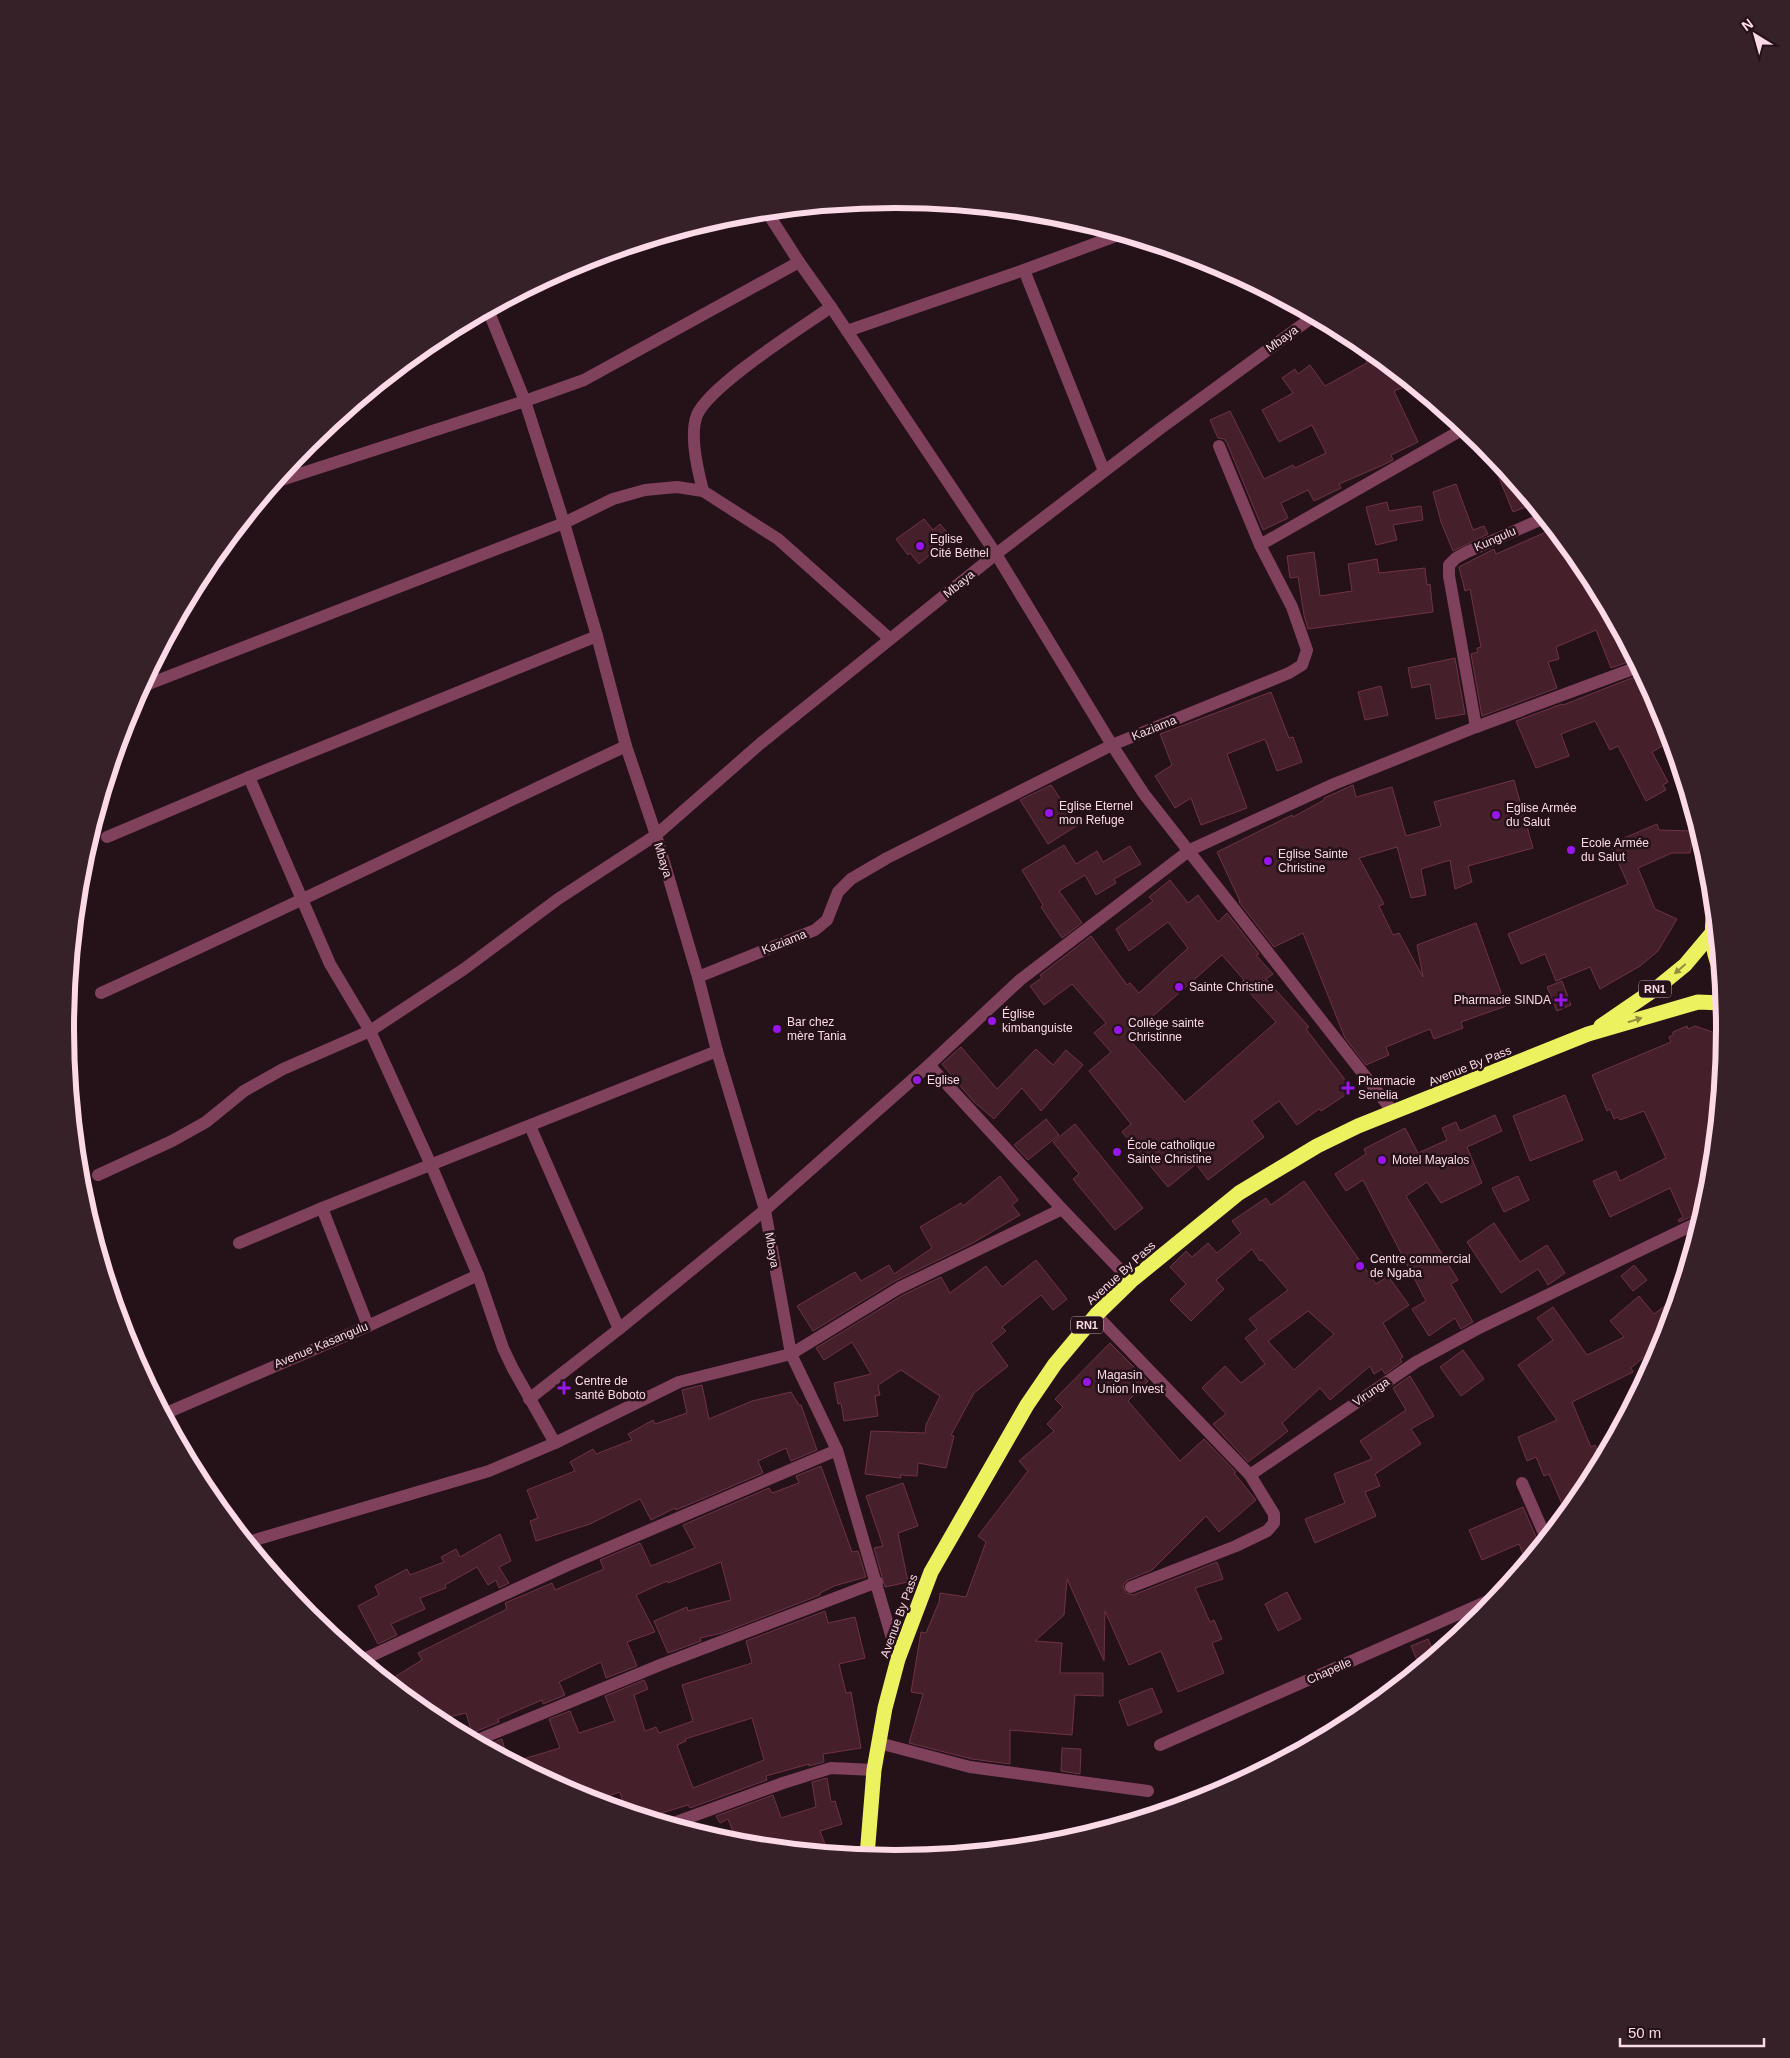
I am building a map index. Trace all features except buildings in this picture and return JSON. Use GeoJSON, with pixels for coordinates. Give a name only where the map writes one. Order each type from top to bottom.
{"type":"FeatureCollection","features":[{"type":"Feature","properties":{"kind":"highway","name":"RN1"},"geometry":{"type":"LineString","coordinates":[[1588,1034],[1658,987],[1685,965],[1710,935]]}},
{"type":"Feature","properties":{"kind":"highway","name":"RN1"},"geometry":{"type":"LineString","coordinates":[[1588,1034],[1698,1002],[1715,1002]]}},
{"type":"Feature","properties":{"kind":"highway","name":"Avenue By Pass"},"geometry":{"type":"LineString","coordinates":[[868,1849],[874,1770],[885,1708],[898,1659],[931,1572],[1027,1405],[1055,1364],[1096,1315],[1131,1281],[1239,1193],[1317,1146],[1588,1034]]}},
{"type":"Feature","properties":{"kind":"street"},"geometry":{"type":"LineString","coordinates":[[771,218],[996,554],[1112,745],[1144,794],[1190,850],[1394,1113]]}},
{"type":"Feature","properties":{"kind":"street"},"geometry":{"type":"LineString","coordinates":[[847,331],[1112,237]]}},
{"type":"Feature","properties":{"kind":"street"},"geometry":{"type":"LineString","coordinates":[[287,478],[584,380],[799,262]]}},
{"type":"Feature","properties":{"kind":"street"},"geometry":{"type":"LineString","coordinates":[[1024,270],[1104,471]]}},
{"type":"Feature","properties":{"kind":"street"},"geometry":{"type":"LineString","coordinates":[[702,491],[695,461],[695,435],[697,416],[706,402],[746,368],[831,307]]}},
{"type":"Feature","properties":{"kind":"street"},"geometry":{"type":"LineString","coordinates":[[98,1175],[206,1122],[244,1091],[283,1069],[370,1031],[464,970],[558,899],[656,835],[626,746],[597,636],[564,523],[525,401],[490,315]]}},
{"type":"Feature","properties":{"kind":"street","name":"Mbaya"},"geometry":{"type":"LineString","coordinates":[[898,1659],[837,1450],[791,1354],[765,1210],[717,1051],[698,977],[656,835],[761,743],[996,554],[1104,471],[1309,320]]}},
{"type":"Feature","properties":{"kind":"street"},"geometry":{"type":"LineString","coordinates":[[1260,545],[1458,432]]}},
{"type":"Feature","properties":{"kind":"street","name":"Kaziama"},"geometry":{"type":"LineString","coordinates":[[698,977],[815,930],[826,920],[838,892],[851,880],[887,858],[1112,745],[1289,673],[1302,665],[1307,650],[1292,607],[1260,545],[1219,446]]}},
{"type":"Feature","properties":{"kind":"street"},"geometry":{"type":"LineString","coordinates":[[150,683],[564,523],[613,499],[646,490],[677,487],[702,491],[778,539],[890,639]]}},
{"type":"Feature","properties":{"kind":"street","name":"Kungulu"},"geometry":{"type":"LineString","coordinates":[[1476,727],[1449,576],[1449,565],[1456,558],[1467,552],[1539,520]]}},
{"type":"Feature","properties":{"kind":"street"},"geometry":{"type":"LineString","coordinates":[[107,837],[249,777],[597,636]]}},
{"type":"Feature","properties":{"kind":"street"},"geometry":{"type":"LineString","coordinates":[[529,1398],[619,1329],[765,1210],[930,1065],[1020,980],[1190,850],[1334,784],[1476,727],[1633,669]]}},
{"type":"Feature","properties":{"kind":"street"},"geometry":{"type":"LineString","coordinates":[[101,993],[239,930],[626,746]]}},
{"type":"Feature","properties":{"kind":"street"},"geometry":{"type":"LineString","coordinates":[[249,777],[330,964],[370,1031],[431,1166],[478,1275],[503,1348],[555,1443]]}},
{"type":"Feature","properties":{"kind":"street"},"geometry":{"type":"LineString","coordinates":[[239,1243],[322,1208],[717,1051]]}},
{"type":"Feature","properties":{"kind":"street"},"geometry":{"type":"LineString","coordinates":[[930,1065],[1131,1281]]}},
{"type":"Feature","properties":{"kind":"street"},"geometry":{"type":"LineString","coordinates":[[530,1126],[619,1329]]}},
{"type":"Feature","properties":{"kind":"street"},"geometry":{"type":"LineString","coordinates":[[322,1208],[368,1326]]}},
{"type":"Feature","properties":{"kind":"street"},"geometry":{"type":"LineString","coordinates":[[253,1541],[490,1471],[555,1443],[679,1382],[791,1354],[900,1288],[1062,1209]]}},
{"type":"Feature","properties":{"kind":"street","name":"Virunga"},"geometry":{"type":"LineString","coordinates":[[1250,1475],[1416,1362],[1481,1327],[1692,1226]]}},
{"type":"Feature","properties":{"kind":"street","name":"Avenue Kasangulu"},"geometry":{"type":"LineString","coordinates":[[169,1412],[368,1326],[478,1275]]}},
{"type":"Feature","properties":{"kind":"street"},"geometry":{"type":"LineString","coordinates":[[1096,1315],[1250,1475],[1274,1514],[1274,1523],[1267,1531],[1236,1546],[1131,1587]]}},
{"type":"Feature","properties":{"kind":"street"},"geometry":{"type":"LineString","coordinates":[[367,1657],[568,1564],[837,1450]]}},
{"type":"Feature","properties":{"kind":"street"},"geometry":{"type":"LineString","coordinates":[[1522,1483],[1544,1533]]}},
{"type":"Feature","properties":{"kind":"street"},"geometry":{"type":"LineString","coordinates":[[481,1738],[660,1664],[876,1582]]}},
{"type":"Feature","properties":{"kind":"street","name":"Chapelle"},"geometry":{"type":"LineString","coordinates":[[1160,1745],[1480,1605]]}},
{"type":"Feature","properties":{"kind":"street"},"geometry":{"type":"LineString","coordinates":[[878,1743],[970,1767],[1148,1790]]}},
{"type":"Feature","properties":{"kind":"street"},"geometry":{"type":"LineString","coordinates":[[679,1821],[823,1770],[831,1768],[874,1770]]}},
{"type":"Feature","properties":{"kind":"place","name":"Eglise Cité Béthel"},"geometry":{"type":"Point","coordinates":[920,546]}},
{"type":"Feature","properties":{"kind":"place","name":"Eglise Eternel mon Refuge"},"geometry":{"type":"Point","coordinates":[1049,813]}},
{"type":"Feature","properties":{"kind":"place","name":"Eglise Armée du Salut"},"geometry":{"type":"Point","coordinates":[1496,815]}},
{"type":"Feature","properties":{"kind":"place","name":"Ecole Armée du Salut"},"geometry":{"type":"Point","coordinates":[1571,850]}},
{"type":"Feature","properties":{"kind":"place","name":"Eglise Sainte Christine"},"geometry":{"type":"Point","coordinates":[1268,861]}},
{"type":"Feature","properties":{"kind":"place","name":"Sainte Christine"},"geometry":{"type":"Point","coordinates":[1179,987]}},
{"type":"Feature","properties":{"kind":"place","name":"Pharmacie SINDA"},"geometry":{"type":"Point","coordinates":[1561,1000]}},
{"type":"Feature","properties":{"kind":"place","name":"Église kimbanguiste"},"geometry":{"type":"Point","coordinates":[992,1021]}},
{"type":"Feature","properties":{"kind":"place","name":"Bar chez mère Tania"},"geometry":{"type":"Point","coordinates":[777,1029]}},
{"type":"Feature","properties":{"kind":"place","name":"Collège sainte Christinne"},"geometry":{"type":"Point","coordinates":[1118,1030]}},
{"type":"Feature","properties":{"kind":"place","name":"Eglise"},"geometry":{"type":"Point","coordinates":[917,1080]}},
{"type":"Feature","properties":{"kind":"place","name":"Pharmacie Senelia"},"geometry":{"type":"Point","coordinates":[1348,1088]}},
{"type":"Feature","properties":{"kind":"place","name":"École catholique Sainte Christine"},"geometry":{"type":"Point","coordinates":[1117,1152]}},
{"type":"Feature","properties":{"kind":"place","name":"Motel Mayalos"},"geometry":{"type":"Point","coordinates":[1382,1160]}},
{"type":"Feature","properties":{"kind":"place","name":"Centre commercial de Ngaba"},"geometry":{"type":"Point","coordinates":[1360,1266]}},
{"type":"Feature","properties":{"kind":"place","name":"Magasin Union Invest"},"geometry":{"type":"Point","coordinates":[1087,1382]}},
{"type":"Feature","properties":{"kind":"place","name":"Centre de santé Boboto"},"geometry":{"type":"Point","coordinates":[564,1388]}}]}
